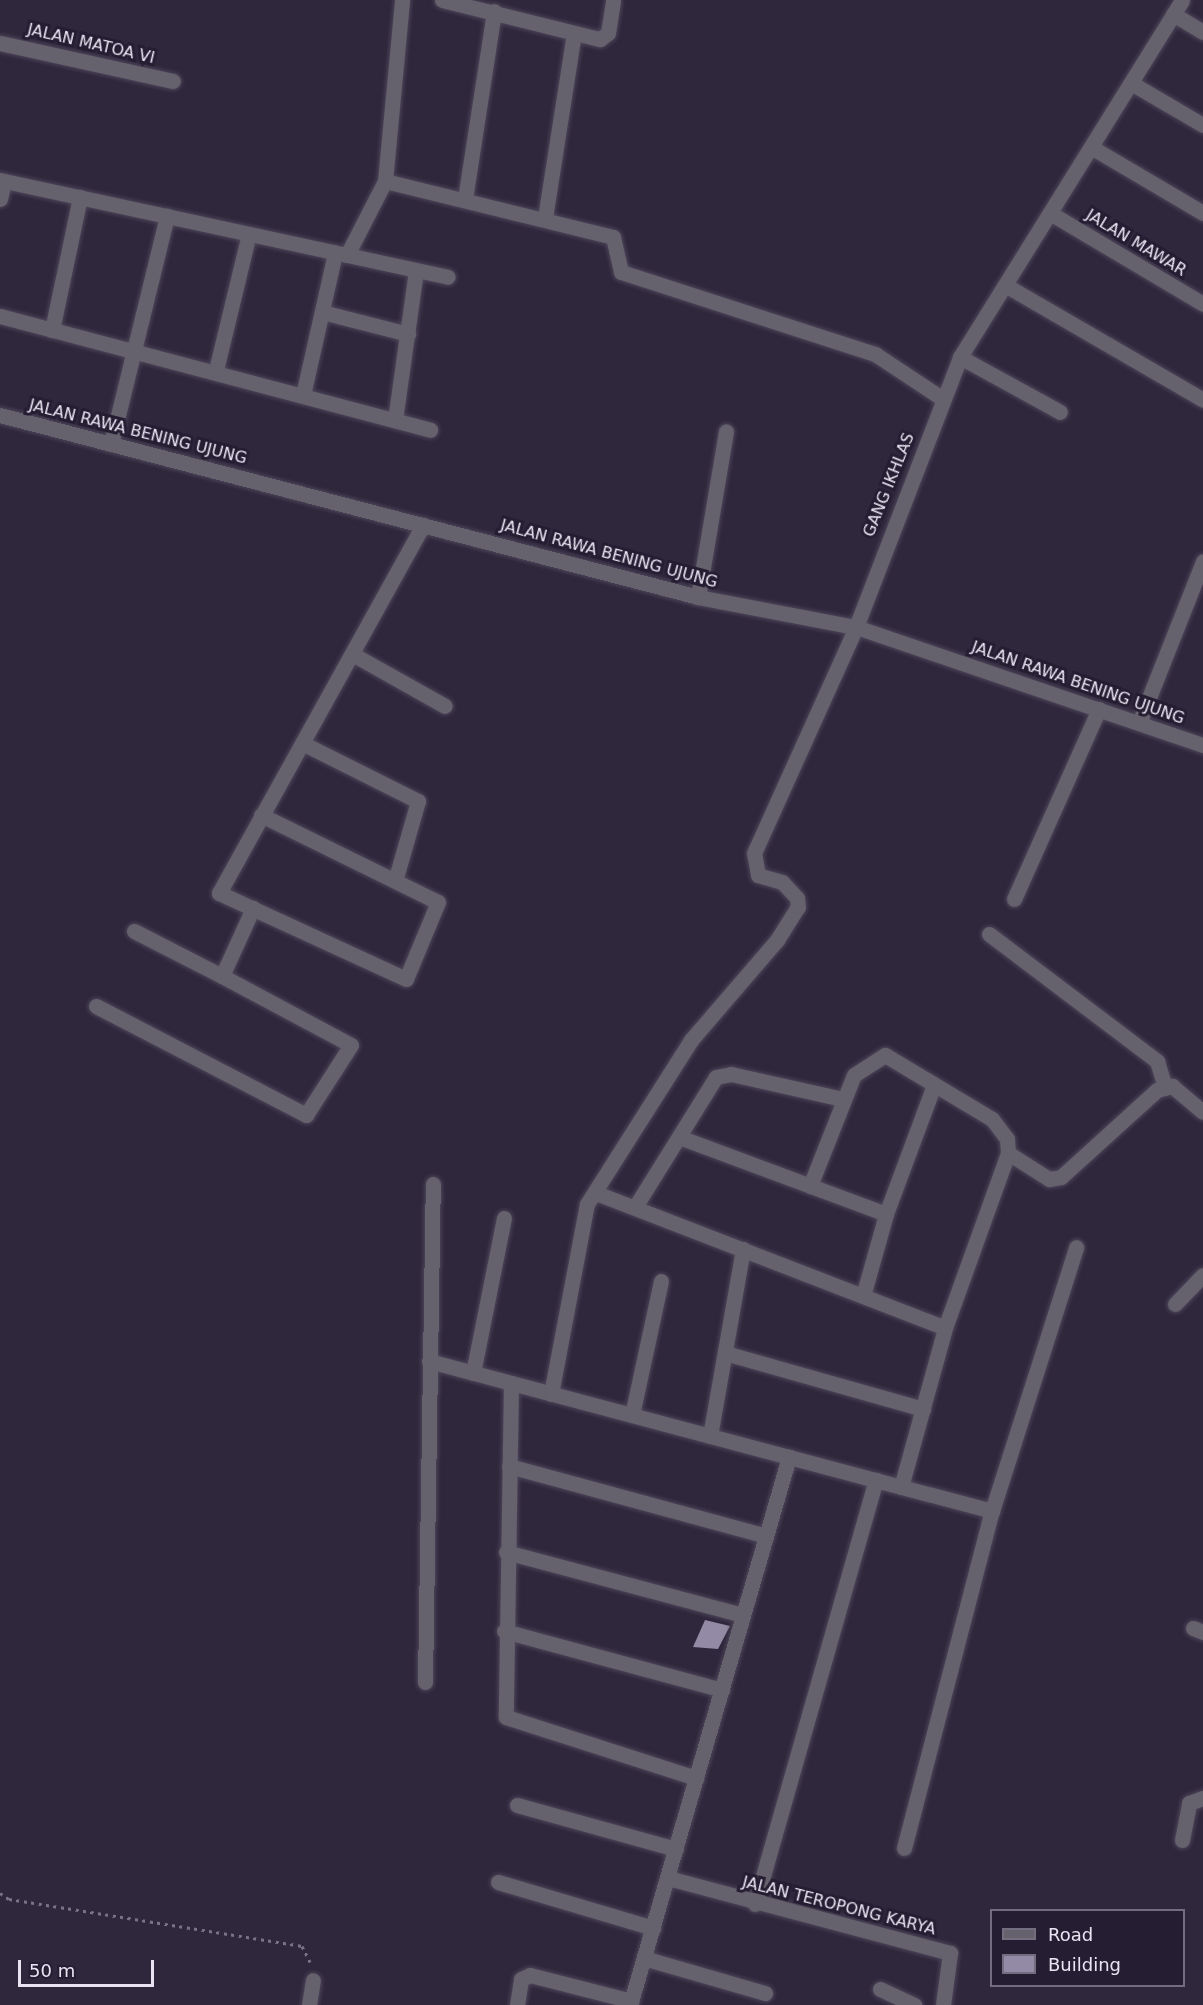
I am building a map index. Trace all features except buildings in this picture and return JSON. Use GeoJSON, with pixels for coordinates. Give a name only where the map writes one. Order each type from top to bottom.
{"type":"FeatureCollection","features":[{"type":"Feature","properties":{"kind":"street"},"geometry":{"type":"LineString","coordinates":[[303,395],[322,312],[341,254],[385,181],[402,0]]}},
{"type":"Feature","properties":{"kind":"street"},"geometry":{"type":"LineString","coordinates":[[442,0],[494,11],[574,33],[605,36],[613,0]]}},
{"type":"Feature","properties":{"kind":"street","name":"GANG IKHLAS"},"geometry":{"type":"LineString","coordinates":[[596,1193],[691,1040],[777,940],[798,907],[797,898],[782,882],[758,875],[754,853],[856,627],[960,357],[1182,0]]}},
{"type":"Feature","properties":{"kind":"street"},"geometry":{"type":"LineString","coordinates":[[465,198],[494,11]]}},
{"type":"Feature","properties":{"kind":"street"},"geometry":{"type":"LineString","coordinates":[[1173,14],[1203,32]]}},
{"type":"Feature","properties":{"kind":"street"},"geometry":{"type":"LineString","coordinates":[[544,218],[574,33]]}},
{"type":"Feature","properties":{"kind":"street","name":"JALAN MATOA VI"},"geometry":{"type":"LineString","coordinates":[[0,43],[173,81]]}},
{"type":"Feature","properties":{"kind":"street"},"geometry":{"type":"LineString","coordinates":[[1131,83],[1203,125]]}},
{"type":"Feature","properties":{"kind":"street"},"geometry":{"type":"LineString","coordinates":[[1091,147],[1203,213]]}},
{"type":"Feature","properties":{"kind":"street"},"geometry":{"type":"LineString","coordinates":[[0,199],[2,180],[448,277]]}},
{"type":"Feature","properties":{"kind":"street"},"geometry":{"type":"LineString","coordinates":[[385,181],[465,198],[613,237],[621,272],[875,354],[943,399]]}},
{"type":"Feature","properties":{"kind":"street"},"geometry":{"type":"LineString","coordinates":[[52,330],[80,197]]}},
{"type":"Feature","properties":{"kind":"street","name":"JALAN MAWAR"},"geometry":{"type":"LineString","coordinates":[[1050,213],[1203,304]]}},
{"type":"Feature","properties":{"kind":"street"},"geometry":{"type":"LineString","coordinates":[[111,444],[167,216]]}},
{"type":"Feature","properties":{"kind":"street"},"geometry":{"type":"LineString","coordinates":[[216,370],[249,234]]}},
{"type":"Feature","properties":{"kind":"street"},"geometry":{"type":"LineString","coordinates":[[395,420],[416,270]]}},
{"type":"Feature","properties":{"kind":"street"},"geometry":{"type":"LineString","coordinates":[[1005,285],[1203,400]]}},
{"type":"Feature","properties":{"kind":"street"},"geometry":{"type":"LineString","coordinates":[[322,312],[408,334]]}},
{"type":"Feature","properties":{"kind":"street"},"geometry":{"type":"LineString","coordinates":[[0,316],[216,370],[430,430]]}},
{"type":"Feature","properties":{"kind":"street"},"geometry":{"type":"LineString","coordinates":[[960,357],[1060,412]]}},
{"type":"Feature","properties":{"kind":"street","name":"JALAN RAWA BENING UJUNG"},"geometry":{"type":"LineString","coordinates":[[0,415],[698,597],[856,627],[1203,745]]}},
{"type":"Feature","properties":{"kind":"street"},"geometry":{"type":"LineString","coordinates":[[698,597],[726,431]]}},
{"type":"Feature","properties":{"kind":"street"},"geometry":{"type":"LineString","coordinates":[[261,815],[438,902],[406,979],[219,893],[261,815],[354,655],[423,525]]}},
{"type":"Feature","properties":{"kind":"street"},"geometry":{"type":"LineString","coordinates":[[1139,723],[1203,561]]}},
{"type":"Feature","properties":{"kind":"street"},"geometry":{"type":"LineString","coordinates":[[354,655],[445,706]]}},
{"type":"Feature","properties":{"kind":"street"},"geometry":{"type":"LineString","coordinates":[[1014,899],[1099,709]]}},
{"type":"Feature","properties":{"kind":"street"},"geometry":{"type":"LineString","coordinates":[[302,743],[418,801],[394,881]]}},
{"type":"Feature","properties":{"kind":"street"},"geometry":{"type":"LineString","coordinates":[[222,976],[252,908]]}},
{"type":"Feature","properties":{"kind":"street"},"geometry":{"type":"LineString","coordinates":[[96,1006],[306,1115],[351,1046],[134,931]]}},
{"type":"Feature","properties":{"kind":"street"},"geometry":{"type":"LineString","coordinates":[[989,933],[1157,1061],[1165,1088]]}},
{"type":"Feature","properties":{"kind":"street"},"geometry":{"type":"LineString","coordinates":[[810,1186],[854,1075],[885,1055],[992,1119],[1007,1139],[1008,1154],[945,1328],[901,1487]]}},
{"type":"Feature","properties":{"kind":"street"},"geometry":{"type":"LineString","coordinates":[[635,1207],[716,1077],[731,1074],[843,1099]]}},
{"type":"Feature","properties":{"kind":"street"},"geometry":{"type":"LineString","coordinates":[[863,1296],[886,1214],[934,1085]]}},
{"type":"Feature","properties":{"kind":"street"},"geometry":{"type":"LineString","coordinates":[[1008,1154],[1049,1179],[1061,1178],[1165,1088],[1172,1086],[1202,1110]]}},
{"type":"Feature","properties":{"kind":"street"},"geometry":{"type":"LineString","coordinates":[[678,1137],[886,1214]]}},
{"type":"Feature","properties":{"kind":"street"},"geometry":{"type":"LineString","coordinates":[[425,1682],[429,1361],[434,1184]]}},
{"type":"Feature","properties":{"kind":"street"},"geometry":{"type":"LineString","coordinates":[[551,1394],[580,1229],[596,1193],[945,1328]]}},
{"type":"Feature","properties":{"kind":"street"},"geometry":{"type":"LineString","coordinates":[[473,1373],[504,1218]]}},
{"type":"Feature","properties":{"kind":"street"},"geometry":{"type":"LineString","coordinates":[[904,1848],[992,1510],[1076,1247]]}},
{"type":"Feature","properties":{"kind":"street"},"geometry":{"type":"LineString","coordinates":[[710,1436],[743,1249]]}},
{"type":"Feature","properties":{"kind":"street"},"geometry":{"type":"LineString","coordinates":[[1175,1304],[1203,1275]]}},
{"type":"Feature","properties":{"kind":"street"},"geometry":{"type":"LineString","coordinates":[[632,1415],[661,1281]]}},
{"type":"Feature","properties":{"kind":"street"},"geometry":{"type":"LineString","coordinates":[[725,1353],[923,1409]]}},
{"type":"Feature","properties":{"kind":"street"},"geometry":{"type":"LineString","coordinates":[[429,1361],[992,1510]]}},
{"type":"Feature","properties":{"kind":"street"},"geometry":{"type":"LineString","coordinates":[[512,1383],[504,1631],[503,1701],[506,1717],[514,1724],[696,1778]]}},
{"type":"Feature","properties":{"kind":"street"},"geometry":{"type":"LineString","coordinates":[[517,2005],[526,1975],[599,1999],[631,2003],[647,1959],[653,1928],[789,1457]]}},
{"type":"Feature","properties":{"kind":"street"},"geometry":{"type":"LineString","coordinates":[[509,1466],[766,1536]]}},
{"type":"Feature","properties":{"kind":"street"},"geometry":{"type":"LineString","coordinates":[[754,1904],[876,1480]]}},
{"type":"Feature","properties":{"kind":"street"},"geometry":{"type":"LineString","coordinates":[[506,1552],[743,1615]]}},
{"type":"Feature","properties":{"kind":"street"},"geometry":{"type":"LineString","coordinates":[[504,1631],[722,1690]]}},
{"type":"Feature","properties":{"kind":"street"},"geometry":{"type":"LineString","coordinates":[[1182,1840],[1189,1803],[1203,1798]]}},
{"type":"Feature","properties":{"kind":"street"},"geometry":{"type":"LineString","coordinates":[[517,1804],[676,1849]]}},
{"type":"Feature","properties":{"kind":"street","name":"JALAN TEROPONG KARYA"},"geometry":{"type":"LineString","coordinates":[[668,1878],[754,1904],[950,1953],[943,2005]]}},
{"type":"Feature","properties":{"kind":"street"},"geometry":{"type":"LineString","coordinates":[[498,1882],[653,1928]]}},
{"type":"Feature","properties":{"kind":"street"},"geometry":{"type":"LineString","coordinates":[[647,1959],[765,1992]]}},
{"type":"Feature","properties":{"kind":"street"},"geometry":{"type":"LineString","coordinates":[[309,2005],[313,1980]]}},
{"type":"Feature","properties":{"kind":"street"},"geometry":{"type":"LineString","coordinates":[[880,1989],[914,2005]]}},
{"type":"Feature","properties":{"kind":"path"},"geometry":{"type":"LineString","coordinates":[[0,1893],[9,1899],[302,1946],[309,1955],[313,1980]]}}]}
